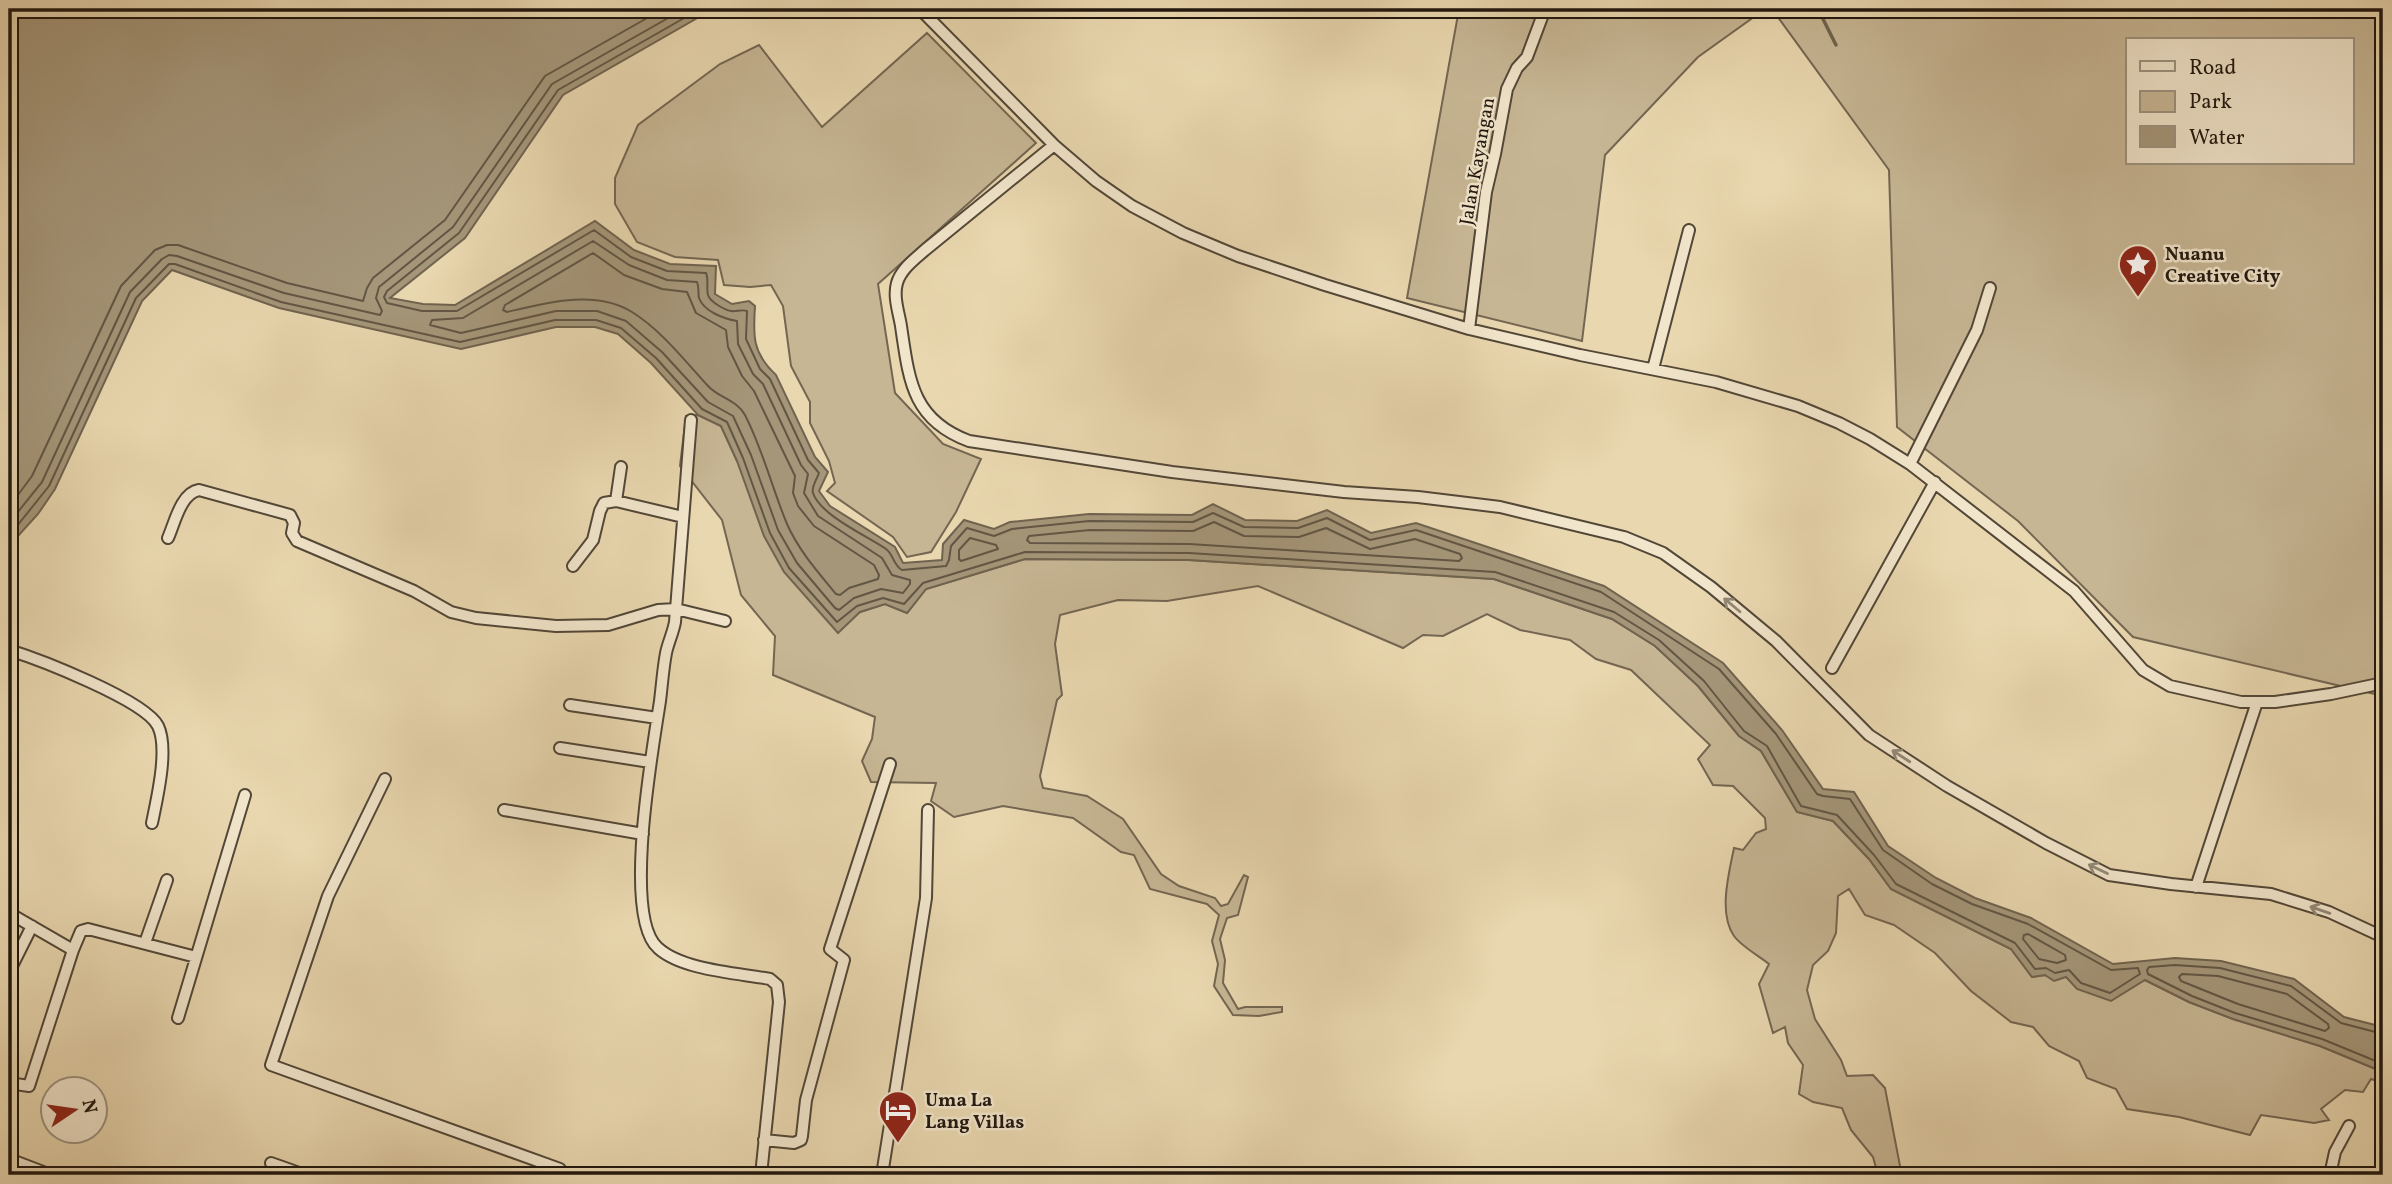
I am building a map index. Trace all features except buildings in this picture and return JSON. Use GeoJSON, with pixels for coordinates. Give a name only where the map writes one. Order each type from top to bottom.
{"type":"FeatureCollection","features":[{"type":"Feature","properties":{"kind":"street"},"geometry":{"type":"LineString","coordinates":[[920,9],[1054,145],[1096,181],[1132,206],[1183,233],[1237,256],[1469,329],[1580,355],[1716,382],[1798,406],[1870,439],[1935,482],[2074,591],[2148,674],[2178,688],[2241,702],[2275,702],[2383,683]]}},
{"type":"Feature","properties":{"kind":"street","name":"Jalan Kayangan"},"geometry":{"type":"LineString","coordinates":[[1469,329],[1486,192],[1507,89],[1517,68],[1527,57],[1545,9]]}},
{"type":"Feature","properties":{"kind":"street"},"geometry":{"type":"LineString","coordinates":[[1054,145],[925,250],[905,268],[897,282],[896,298],[910,379],[926,412],[944,430],[969,441],[1172,472],[1344,492],[1418,496],[1500,507],[1580,524],[1646,544],[1681,563],[1776,641],[1869,735],[1947,786],[2046,843],[2109,875],[2271,894],[2329,912],[2383,937]]}},
{"type":"Feature","properties":{"kind":"street"},"geometry":{"type":"LineString","coordinates":[[1653,369],[1689,230]]}},
{"type":"Feature","properties":{"kind":"street"},"geometry":{"type":"LineString","coordinates":[[1910,464],[1977,330],[1990,288]]}},
{"type":"Feature","properties":{"kind":"street"},"geometry":{"type":"LineString","coordinates":[[691,420],[676,610],[673,633],[666,654],[650,762],[643,834],[641,900],[647,934],[655,946],[669,957],[690,964],[770,979],[777,985],[779,1002],[761,1175]]}},
{"type":"Feature","properties":{"kind":"street"},"geometry":{"type":"LineString","coordinates":[[616,501],[621,467]]}},
{"type":"Feature","properties":{"kind":"street"},"geometry":{"type":"LineString","coordinates":[[1832,668],[1935,482]]}},
{"type":"Feature","properties":{"kind":"street"},"geometry":{"type":"LineString","coordinates":[[168,538],[184,501],[190,493],[199,490],[290,515],[294,523],[293,536],[297,541],[414,591],[438,606],[459,614],[511,623],[586,626],[608,625],[649,612],[676,610],[725,621]]}},
{"type":"Feature","properties":{"kind":"street"},"geometry":{"type":"LineString","coordinates":[[573,566],[593,540],[601,507],[607,502],[616,501],[683,517]]}},
{"type":"Feature","properties":{"kind":"street"},"geometry":{"type":"LineString","coordinates":[[9,650],[68,671],[118,697],[154,720],[160,734],[161,760],[152,823]]}},
{"type":"Feature","properties":{"kind":"street"},"geometry":{"type":"LineString","coordinates":[[2196,887],[2257,702]]}},
{"type":"Feature","properties":{"kind":"street"},"geometry":{"type":"LineString","coordinates":[[570,705],[657,718]]}},
{"type":"Feature","properties":{"kind":"street"},"geometry":{"type":"LineString","coordinates":[[560,747],[650,762]]}},
{"type":"Feature","properties":{"kind":"street"},"geometry":{"type":"LineString","coordinates":[[764,1140],[794,1143],[801,1140],[806,1100],[844,960],[830,949],[890,764]]}},
{"type":"Feature","properties":{"kind":"street"},"geometry":{"type":"LineString","coordinates":[[385,779],[328,896],[271,1065],[560,1170],[562,1175]]}},
{"type":"Feature","properties":{"kind":"street"},"geometry":{"type":"LineString","coordinates":[[178,1018],[245,794]]}},
{"type":"Feature","properties":{"kind":"street"},"geometry":{"type":"LineString","coordinates":[[504,810],[643,834]]}},
{"type":"Feature","properties":{"kind":"street"},"geometry":{"type":"LineString","coordinates":[[882,1175],[926,898],[928,810]]}},
{"type":"Feature","properties":{"kind":"street"},"geometry":{"type":"LineString","coordinates":[[145,943],[167,880]]}},
{"type":"Feature","properties":{"kind":"street"},"geometry":{"type":"LineString","coordinates":[[9,913],[73,950]]}},
{"type":"Feature","properties":{"kind":"street"},"geometry":{"type":"LineString","coordinates":[[9,972],[32,926]]}},
{"type":"Feature","properties":{"kind":"street"},"geometry":{"type":"LineString","coordinates":[[9,1083],[29,1086],[79,933],[88,929],[196,957]]}},
{"type":"Feature","properties":{"kind":"street"},"geometry":{"type":"LineString","coordinates":[[2330,1175],[2335,1152],[2350,1126]]}},
{"type":"Feature","properties":{"kind":"street"},"geometry":{"type":"LineString","coordinates":[[9,1159],[32,1172],[51,1175]]}},
{"type":"Feature","properties":{"kind":"street"},"geometry":{"type":"LineString","coordinates":[[271,1163],[305,1175]]}},
{"type":"Feature","properties":{"kind":"green space"},"geometry":{"type":"Polygon","coordinates":[[[1459,9],[1765,9],[1698,57],[1605,155],[1582,341],[1407,298],[1459,9]]]}},
{"type":"Feature","properties":{"kind":"green space","name":"Nuanu Creative City"},"geometry":{"type":"Polygon","coordinates":[[[1772,9],[2383,9],[2383,696],[2133,637],[2018,521],[1897,427],[1889,170],[1772,9]]]}},
{"type":"Feature","properties":{"kind":"green space"},"geometry":{"type":"Polygon","coordinates":[[[927,33],[1036,143],[878,284],[895,393],[943,444],[981,459],[956,512],[931,552],[907,557],[893,537],[827,491],[835,483],[829,461],[810,423],[810,402],[791,366],[783,306],[771,285],[724,285],[718,260],[675,257],[637,242],[615,204],[615,178],[638,125],[720,64],[759,45],[822,127],[927,33]]]}},
{"type":"Feature","properties":{"kind":"green space"},"geometry":{"type":"Polygon","coordinates":[[[698,415],[721,426],[737,461],[860,612],[885,604],[907,613],[926,589],[1025,559],[1189,560],[1494,579],[1612,619],[1655,646],[1698,686],[1739,736],[1761,751],[1797,812],[1833,821],[1869,859],[1891,889],[2011,949],[2032,977],[2045,975],[2145,980],[2189,1002],[2233,1019],[2320,1046],[2383,1072],[2383,1083],[2371,1079],[2363,1092],[2345,1090],[2321,1109],[2329,1120],[2314,1123],[2261,1115],[2250,1135],[2179,1117],[2127,1109],[2116,1089],[2087,1078],[2079,1061],[2049,1046],[2033,1027],[2011,1022],[1971,991],[1935,953],[1894,925],[1865,915],[1849,889],[1838,896],[1836,933],[1828,951],[1813,965],[1807,990],[1815,1019],[1841,1060],[1847,1076],[1873,1075],[1885,1088],[1904,1175],[1878,1175],[1873,1157],[1851,1130],[1842,1108],[1813,1102],[1799,1094],[1803,1065],[1788,1043],[1785,1027],[1773,1033],[1759,984],[1769,964],[1741,943],[1729,927],[1726,893],[1734,848],[1743,850],[1756,833],[1766,829],[1765,818],[1733,786],[1713,785],[1698,759],[1710,745],[1631,670],[1596,659],[1570,640],[1520,630],[1487,614],[1443,636],[1423,635],[1403,648],[1258,586],[1167,601],[1118,600],[1060,615],[1055,644],[1062,695],[1057,700],[1040,776],[1043,788],[1087,796],[1123,819],[1161,874],[1179,886],[1215,898],[1221,906],[1228,904],[1244,875],[1248,877],[1238,915],[1227,918],[1220,939],[1225,960],[1223,983],[1238,1009],[1282,1007],[1282,1012],[1259,1016],[1233,1015],[1214,986],[1218,964],[1212,941],[1219,915],[1207,904],[1150,889],[1134,855],[1121,852],[1073,818],[1003,806],[954,817],[931,801],[936,783],[871,782],[862,761],[872,739],[875,717],[773,675],[775,636],[741,595],[722,520],[680,466],[686,416],[698,415]]]}},
{"type":"Feature","properties":{"kind":"water"},"geometry":{"type":"Polygon","coordinates":[[[9,9],[713,9],[563,95],[465,238],[390,298],[423,304],[455,305],[595,221],[634,250],[670,264],[716,266],[715,294],[732,304],[749,301],[755,306],[754,335],[758,351],[776,375],[815,457],[828,472],[819,491],[830,506],[895,547],[903,563],[942,560],[943,544],[964,520],[994,529],[1010,522],[1089,514],[1192,515],[1213,504],[1245,520],[1297,521],[1327,510],[1371,533],[1416,523],[1604,586],[1723,663],[1782,730],[1823,789],[1854,792],[1888,846],[1936,878],[1975,898],[2031,918],[2113,964],[2175,958],[2221,961],[2294,979],[2344,1017],[2383,1027],[2383,1072],[2320,1046],[2233,1019],[2189,1002],[2145,980],[2111,1001],[2077,989],[2066,977],[2054,981],[2045,975],[2032,977],[2011,949],[1891,889],[1869,859],[1833,821],[1797,812],[1761,751],[1739,736],[1698,686],[1655,646],[1612,619],[1494,579],[1189,560],[1025,559],[926,589],[907,613],[885,604],[860,612],[838,633],[784,572],[764,536],[737,461],[721,426],[698,415],[651,363],[618,334],[595,327],[556,327],[461,349],[279,308],[172,270],[142,301],[55,489],[38,514],[9,546],[9,9]]]}},
{"type":"Feature","properties":{"kind":"waterway"},"geometry":{"type":"LineString","coordinates":[[1818,9],[1836,45]]}},
{"type":"Feature","properties":{"kind":"place","name":"Nuanu Creative City"},"geometry":{"type":"Point","coordinates":[2138,298]}},
{"type":"Feature","properties":{"kind":"place","name":"Uma La Lang Villas"},"geometry":{"type":"Point","coordinates":[898,1144]}}]}
